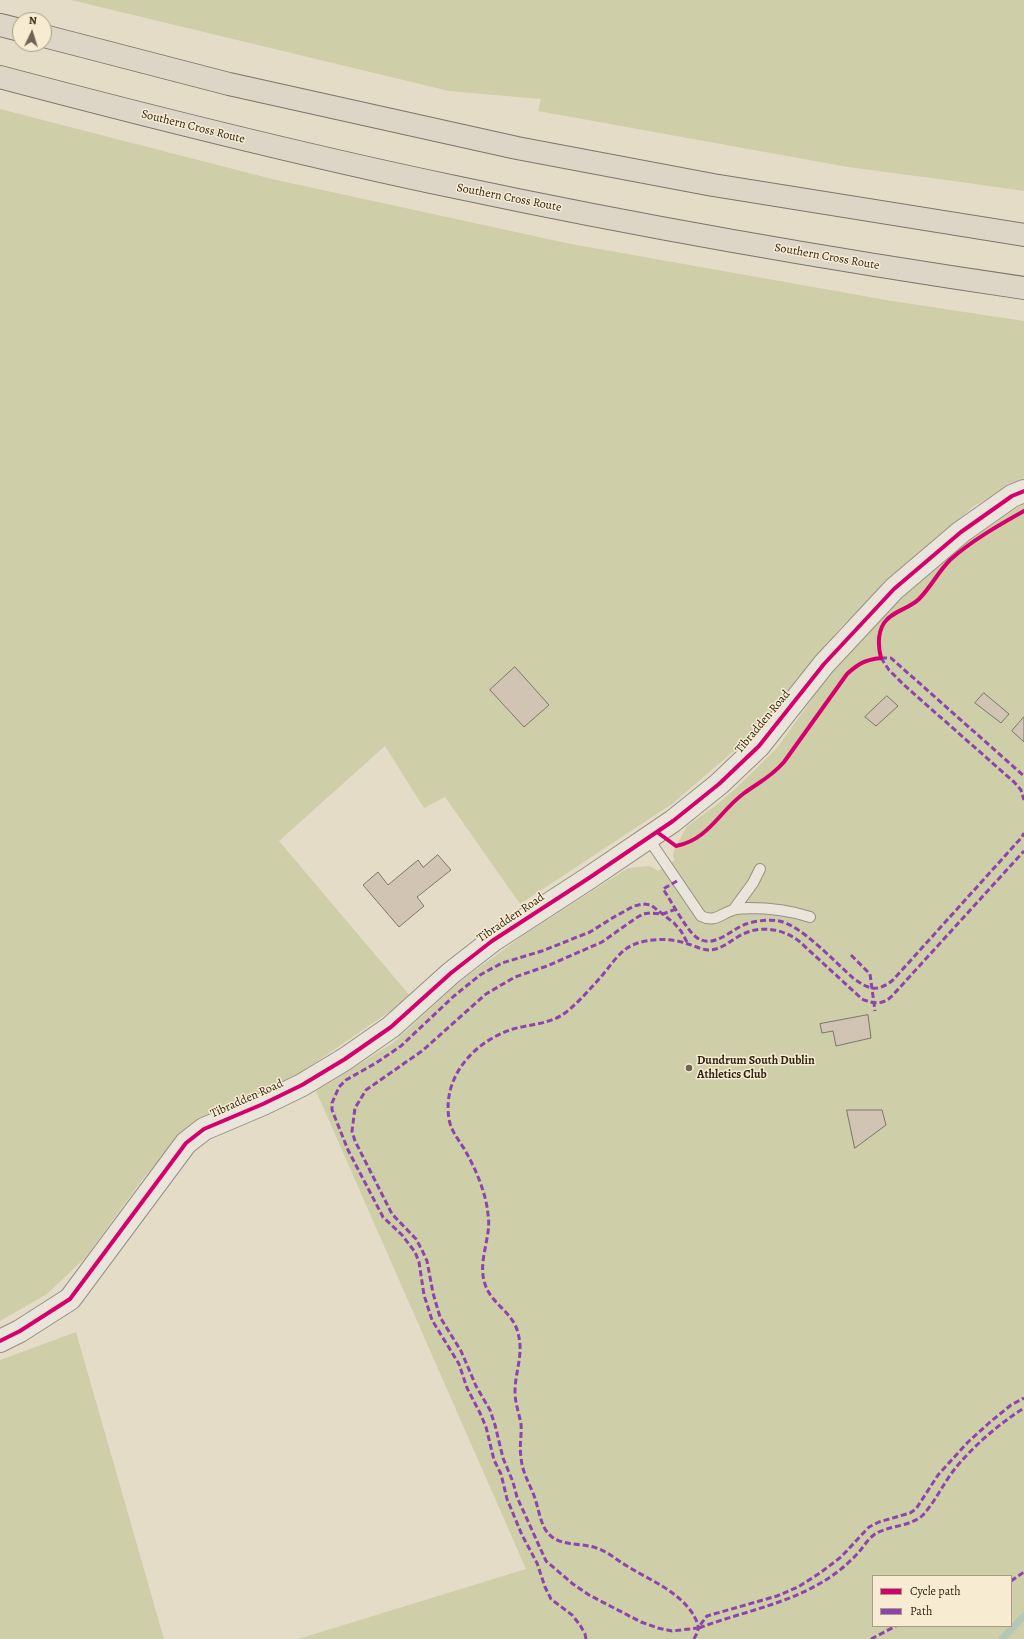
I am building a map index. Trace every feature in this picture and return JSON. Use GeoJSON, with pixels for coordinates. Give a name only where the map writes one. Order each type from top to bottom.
{"type":"FeatureCollection","features":[{"type":"Feature","properties":{"kind":"highway"},"geometry":{"type":"LineString","coordinates":[[0,25],[12,28]]}},
{"type":"Feature","properties":{"kind":"highway"},"geometry":{"type":"LineString","coordinates":[[52,38],[229,84],[517,148],[713,185],[1024,236]]}},
{"type":"Feature","properties":{"kind":"highway","name":"Southern Cross Route"},"geometry":{"type":"LineString","coordinates":[[0,77],[200,129],[461,189],[607,218],[870,265],[1024,288]]}},
{"type":"Feature","properties":{"kind":"street","name":"Tibradden Road"},"geometry":{"type":"LineString","coordinates":[[0,1341],[20,1331],[70,1299],[186,1143],[204,1129],[263,1104],[302,1085],[345,1059],[391,1027],[451,973],[492,941],[673,821],[719,784],[759,746],[824,664],[894,589],[960,532],[1012,496],[1024,490]]}},
{"type":"Feature","properties":{"kind":"lane"},"geometry":{"type":"LineString","coordinates":[[648,838],[701,916],[710,919],[734,909],[770,908],[791,911],[810,917]]}},
{"type":"Feature","properties":{"kind":"lane"},"geometry":{"type":"LineString","coordinates":[[734,909],[753,883],[760,869]]}},
{"type":"Feature","properties":{"kind":"green space"},"geometry":{"type":"Polygon","coordinates":[[[71,0],[1024,0],[1024,191],[848,167],[538,111],[541,99],[449,91],[71,0]]]}},
{"type":"Feature","properties":{"kind":"green space"},"geometry":{"type":"Polygon","coordinates":[[[0,109],[272,179],[571,244],[892,301],[1024,321],[1024,478],[974,506],[896,574],[841,627],[783,696],[762,727],[672,804],[520,904],[445,797],[424,808],[385,746],[279,841],[411,997],[278,1088],[190,1124],[142,1180],[85,1258],[47,1294],[0,1321],[0,109]]]}},
{"type":"Feature","properties":{"kind":"green space","name":"Dundrum South Dublin Athletics Club"},"geometry":{"type":"Polygon","coordinates":[[[1024,503],[1024,1639],[298,1639],[526,1569],[316,1091],[393,1043],[458,983],[525,934],[628,868],[648,866],[658,871],[675,860],[673,857],[674,850],[687,826],[715,806],[735,789],[777,748],[834,668],[884,614],[953,552],[1024,503]]]}},
{"type":"Feature","properties":{"kind":"green space"},"geometry":{"type":"Polygon","coordinates":[[[76,1332],[164,1639],[0,1639],[0,1360],[76,1332]]]}},
{"type":"Feature","properties":{"kind":"building"},"geometry":{"type":"Polygon","coordinates":[[[515,667],[549,705],[524,727],[490,690],[515,667]]]}},
{"type":"Feature","properties":{"kind":"building"},"geometry":{"type":"Polygon","coordinates":[[[984,693],[1009,714],[1001,723],[975,703],[984,693]]]}},
{"type":"Feature","properties":{"kind":"building"},"geometry":{"type":"Polygon","coordinates":[[[887,696],[898,706],[876,726],[865,717],[887,696]]]}},
{"type":"Feature","properties":{"kind":"building"},"geometry":{"type":"Polygon","coordinates":[[[1024,717],[1024,742],[1012,731],[1024,717]]]}},
{"type":"Feature","properties":{"kind":"building"},"geometry":{"type":"Polygon","coordinates":[[[438,855],[451,870],[417,897],[424,906],[399,927],[363,885],[378,872],[388,885],[418,860],[423,867],[438,855]]]}},
{"type":"Feature","properties":{"kind":"building"},"geometry":{"type":"Polygon","coordinates":[[[868,1015],[871,1038],[836,1046],[833,1031],[822,1033],[820,1024],[868,1015]]]}},
{"type":"Feature","properties":{"kind":"building"},"geometry":{"type":"Polygon","coordinates":[[[847,1110],[882,1110],[886,1125],[855,1148],[847,1110]]]}},
{"type":"Feature","properties":{"kind":"waterway"},"geometry":{"type":"LineString","coordinates":[[1002,1639],[1024,1616]]}},
{"type":"Feature","properties":{"kind":"marked path"},"geometry":{"type":"LineString","coordinates":[[881,658],[889,670],[904,685],[1014,782],[1021,790],[1024,800]]}},
{"type":"Feature","properties":{"kind":"marked path"},"geometry":{"type":"LineString","coordinates":[[881,658],[891,658],[1024,776]]}},
{"type":"Feature","properties":{"kind":"marked path"},"geometry":{"type":"LineString","coordinates":[[677,881],[663,889],[687,928],[696,937],[702,940],[715,940],[746,924],[767,920],[779,921],[788,924],[808,937],[858,982],[868,987],[877,988],[882,987],[893,980],[1024,833]]}},
{"type":"Feature","properties":{"kind":"marked path"},"geometry":{"type":"LineString","coordinates":[[694,1639],[698,1629],[696,1619],[679,1598],[603,1551],[585,1545],[570,1544],[556,1539],[550,1535],[543,1525],[535,1498],[523,1467],[520,1449],[521,1424],[516,1404],[515,1392],[520,1356],[520,1341],[512,1319],[492,1297],[485,1284],[483,1275],[483,1258],[489,1223],[487,1206],[477,1174],[454,1132],[449,1119],[448,1103],[451,1088],[456,1075],[464,1062],[474,1051],[486,1042],[513,1029],[547,1022],[565,1013],[583,996],[625,950],[630,946],[641,942],[662,940],[675,941],[701,949],[714,950],[750,931],[765,929],[780,931],[800,942],[862,999],[874,1003],[885,1001],[892,996],[1024,851]]}},
{"type":"Feature","properties":{"kind":"marked path"},"geometry":{"type":"LineString","coordinates":[[586,1639],[580,1625],[572,1615],[551,1599],[545,1587],[537,1563],[522,1535],[507,1499],[501,1474],[494,1460],[486,1427],[467,1388],[459,1364],[432,1320],[424,1295],[419,1262],[415,1252],[402,1235],[383,1217],[348,1150],[332,1110],[332,1103],[339,1087],[346,1080],[376,1063],[401,1046],[454,996],[480,975],[502,963],[542,951],[590,932],[634,906],[643,904],[651,905],[674,923],[681,931],[688,944]]}},
{"type":"Feature","properties":{"kind":"marked path"},"geometry":{"type":"LineString","coordinates":[[676,909],[663,914],[643,914],[602,942],[547,966],[515,977],[486,994],[422,1051],[366,1090],[355,1108],[352,1131],[355,1141],[392,1214],[416,1239],[422,1250],[427,1261],[433,1293],[440,1317],[461,1351],[476,1386],[490,1410],[503,1458],[513,1482],[517,1497],[546,1561],[573,1584],[589,1595],[641,1622],[672,1631],[698,1628],[707,1616],[777,1596],[798,1587],[841,1557],[869,1527],[879,1522],[910,1513],[916,1509],[938,1475],[968,1442],[1011,1405],[1024,1398]]}},
{"type":"Feature","properties":{"kind":"marked path"},"geometry":{"type":"LineString","coordinates":[[851,955],[870,974],[875,1011]]}},
{"type":"Feature","properties":{"kind":"marked path"},"geometry":{"type":"LineString","coordinates":[[699,1628],[778,1602],[809,1589],[829,1578],[842,1568],[875,1534],[918,1519],[927,1510],[961,1461],[996,1428],[1024,1408]]}},
{"type":"Feature","properties":{"kind":"marked path"},"geometry":{"type":"LineString","coordinates":[[1012,1580],[1024,1572]]}},
{"type":"Feature","properties":{"kind":"marked path"},"geometry":{"type":"LineString","coordinates":[[871,1639],[894,1627]]}},
{"type":"Feature","properties":{"kind":"cycle path"},"geometry":{"type":"LineString","coordinates":[[0,1341],[20,1331],[70,1299],[186,1143],[204,1129],[263,1104],[302,1085],[345,1059],[391,1027],[451,973],[492,941],[673,821],[719,784],[759,746],[824,664],[894,589],[961,532],[1012,496],[1024,491]]}},
{"type":"Feature","properties":{"kind":"cycle path"},"geometry":{"type":"LineString","coordinates":[[657,832],[676,846],[697,838],[743,794],[774,772],[784,762],[847,674],[862,663],[881,658],[879,636],[880,631],[887,619],[919,599],[950,560],[958,553],[1024,511]]}},
{"type":"Feature","properties":{"kind":"place","name":"Dundrum South Dublin Athletics Club"},"geometry":{"type":"Point","coordinates":[689,1068]}}]}
